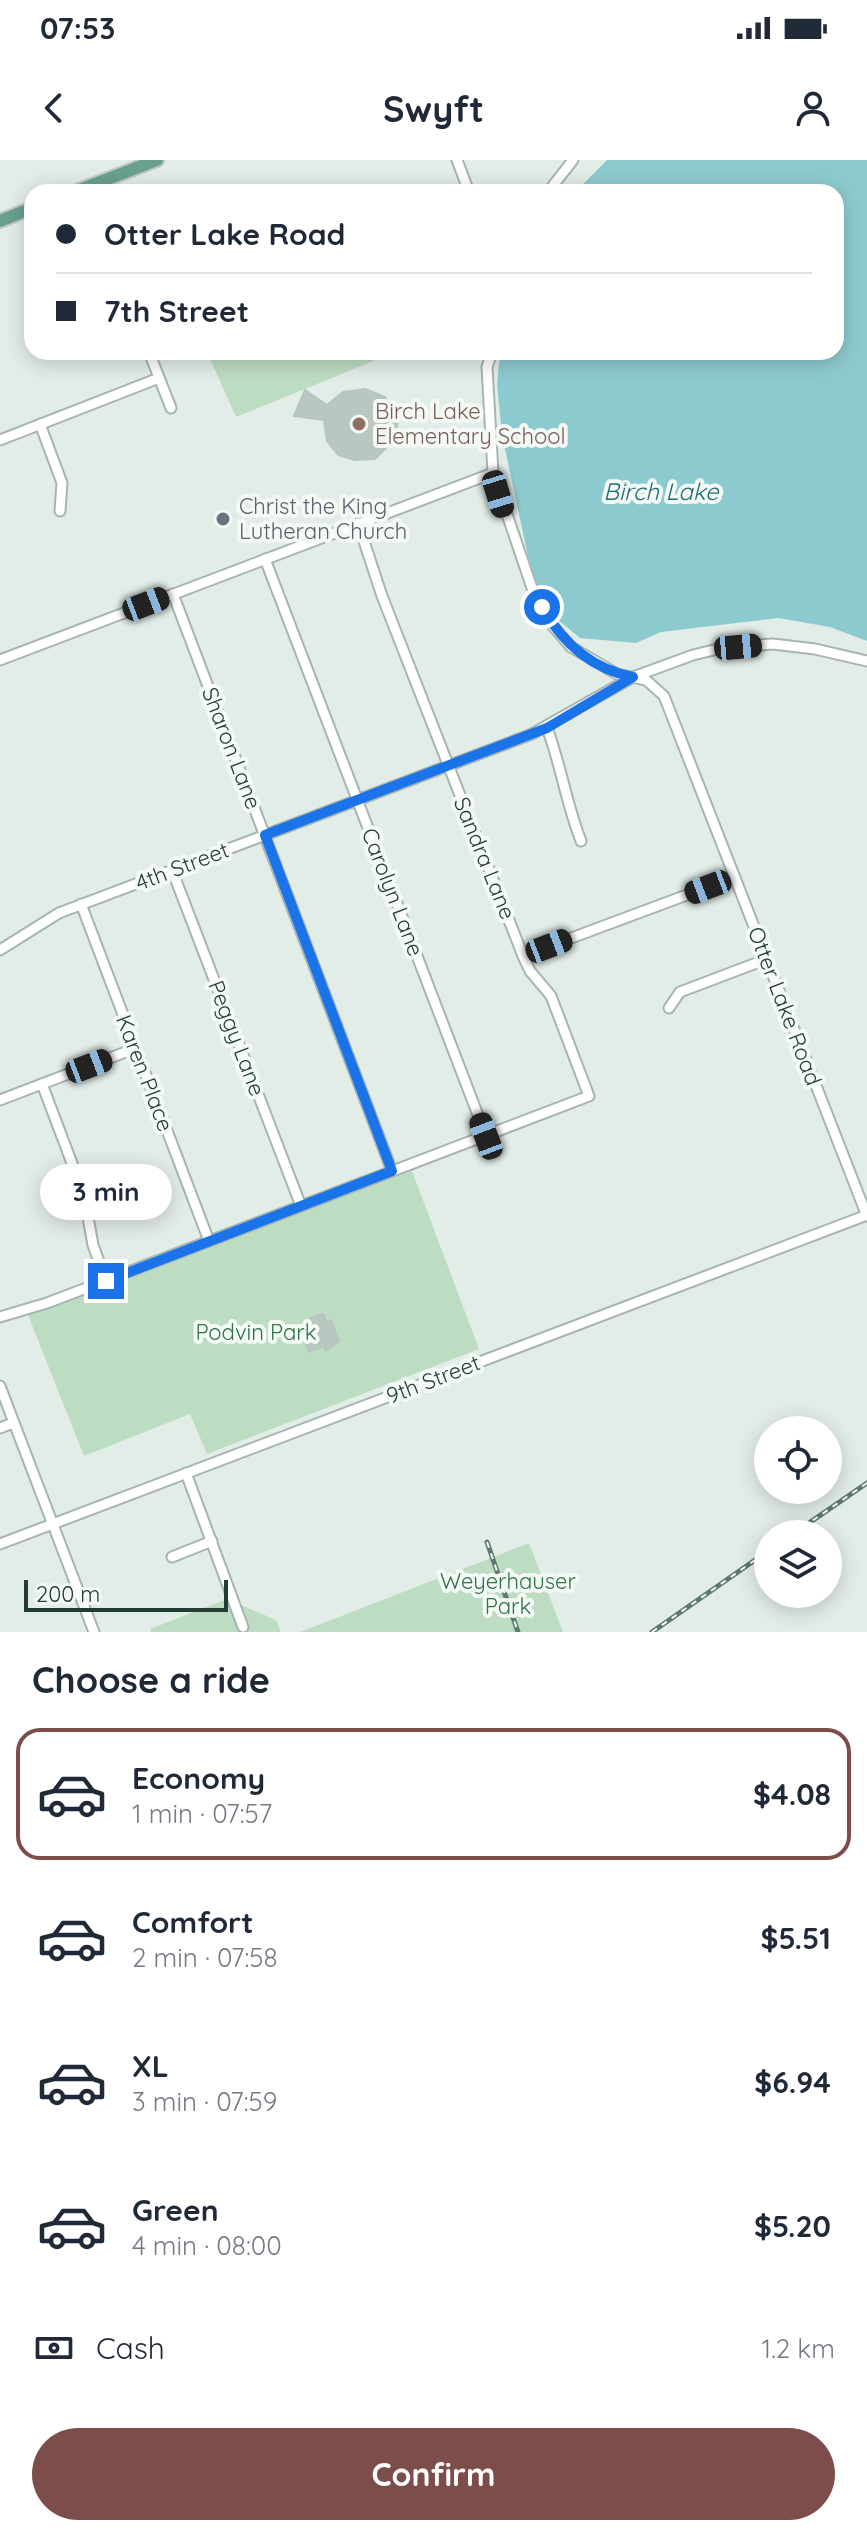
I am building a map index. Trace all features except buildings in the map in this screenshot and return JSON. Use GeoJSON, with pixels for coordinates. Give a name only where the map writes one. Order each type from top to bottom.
{"type":"FeatureCollection","features":[{"type":"Feature","properties":{"kind":"main road"},"geometry":{"type":"LineString","coordinates":[[98,184],[157,160]]}},
{"type":"Feature","properties":{"kind":"main road"},"geometry":{"type":"LineString","coordinates":[[0,221],[24,211]]}},
{"type":"Feature","properties":{"kind":"street"},"geometry":{"type":"LineString","coordinates":[[457,160],[466,184]]}},
{"type":"Feature","properties":{"kind":"street"},"geometry":{"type":"LineString","coordinates":[[554,184],[573,160]]}},
{"type":"Feature","properties":{"kind":"street"},"geometry":{"type":"LineString","coordinates":[[152,360],[171,408]]}},
{"type":"Feature","properties":{"kind":"street","name":"Otter Lake Road"},"geometry":{"type":"LineString","coordinates":[[489,360],[487,367],[493,473],[524,571],[552,625],[566,642],[594,662],[646,680],[664,696],[867,1215]]}},
{"type":"Feature","properties":{"kind":"street"},"geometry":{"type":"LineString","coordinates":[[0,440],[159,378]]}},
{"type":"Feature","properties":{"kind":"street"},"geometry":{"type":"LineString","coordinates":[[40,424],[62,483],[60,511]]}},
{"type":"Feature","properties":{"kind":"street"},"geometry":{"type":"LineString","coordinates":[[0,660],[493,473]]}},
{"type":"Feature","properties":{"kind":"street","name":"Sandra Lane"},"geometry":{"type":"LineString","coordinates":[[358,523],[523,956],[530,971],[551,996],[589,1096],[486,1136]]}},
{"type":"Feature","properties":{"kind":"street","name":"Carolyn Lane"},"geometry":{"type":"LineString","coordinates":[[265,559],[486,1136]]}},
{"type":"Feature","properties":{"kind":"street","name":"Sharon Lane"},"geometry":{"type":"LineString","coordinates":[[173,594],[392,1171]]}},
{"type":"Feature","properties":{"kind":"street","name":"4th Street"},"geometry":{"type":"LineString","coordinates":[[0,950],[48,918],[81,904],[547,728],[633,677],[707,652],[765,644],[815,649],[867,661]]}},
{"type":"Feature","properties":{"kind":"street"},"geometry":{"type":"LineString","coordinates":[[547,728],[559,762],[563,794],[581,841]]}},
{"type":"Feature","properties":{"kind":"street","name":"Peggy Lane"},"geometry":{"type":"LineString","coordinates":[[172,870],[301,1206]]}},
{"type":"Feature","properties":{"kind":"street"},"geometry":{"type":"LineString","coordinates":[[523,956],[735,877]]}},
{"type":"Feature","properties":{"kind":"street","name":"Karen Place"},"geometry":{"type":"LineString","coordinates":[[81,904],[209,1241]]}},
{"type":"Feature","properties":{"kind":"street"},"geometry":{"type":"LineString","coordinates":[[669,1008],[680,992],[767,959]]}},
{"type":"Feature","properties":{"kind":"street"},"geometry":{"type":"LineString","coordinates":[[0,1100],[136,1048]]}},
{"type":"Feature","properties":{"kind":"street"},"geometry":{"type":"LineString","coordinates":[[42,1084],[84,1195],[93,1245],[106,1281]]}},
{"type":"Feature","properties":{"kind":"street"},"geometry":{"type":"LineString","coordinates":[[0,1317],[106,1281],[486,1136]]}},
{"type":"Feature","properties":{"kind":"street","name":"9th Street"},"geometry":{"type":"LineString","coordinates":[[0,1544],[867,1215]]}},
{"type":"Feature","properties":{"kind":"street"},"geometry":{"type":"LineString","coordinates":[[0,1386],[94,1632]]}},
{"type":"Feature","properties":{"kind":"street"},"geometry":{"type":"LineString","coordinates":[[0,1428],[13,1423]]}},
{"type":"Feature","properties":{"kind":"street"},"geometry":{"type":"LineString","coordinates":[[186,1473],[243,1627]]}},
{"type":"Feature","properties":{"kind":"street"},"geometry":{"type":"LineString","coordinates":[[172,1557],[212,1541]]}},
{"type":"Feature","properties":{"kind":"green space"},"geometry":{"type":"Polygon","coordinates":[[[211,360],[376,360],[236,417],[211,360]]]}},
{"type":"Feature","properties":{"kind":"green space","name":"Podvin Park"},"geometry":{"type":"Polygon","coordinates":[[[412,1171],[479,1349],[207,1454],[190,1414],[84,1456],[28,1315],[412,1171]]]}},
{"type":"Feature","properties":{"kind":"green space","name":"Weyerhauser Park"},"geometry":{"type":"Polygon","coordinates":[[[529,1543],[563,1632],[300,1632],[529,1543]]]}},
{"type":"Feature","properties":{"kind":"green space"},"geometry":{"type":"Polygon","coordinates":[[[227,1599],[276,1620],[281,1632],[151,1632],[150,1629],[227,1599]]]}},
{"type":"Feature","properties":{"kind":"water","name":"Birch Lake"},"geometry":{"type":"Polygon","coordinates":[[[607,160],[867,160],[867,641],[830,627],[778,618],[661,632],[636,643],[580,638],[557,619],[537,586],[528,556],[502,435],[497,385],[499,360],[844,360],[844,184],[583,184],[607,160]]]}},
{"type":"Feature","properties":{"kind":"railway"},"geometry":{"type":"LineString","coordinates":[[813,1520],[867,1483]]}},
{"type":"Feature","properties":{"kind":"railway"},"geometry":{"type":"LineString","coordinates":[[487,1542],[518,1632]]}},
{"type":"Feature","properties":{"kind":"railway"},"geometry":{"type":"LineString","coordinates":[[652,1632],[754,1561]]}},
{"type":"Feature","properties":{"kind":"place","name":"Birch Lake Elementary School"},"geometry":{"type":"Point","coordinates":[359,424]}},
{"type":"Feature","properties":{"kind":"place","name":"Christ the King Lutheran Church"},"geometry":{"type":"Point","coordinates":[223,519]}},
{"type":"Feature","properties":{"kind":"route"},"geometry":{"type":"LineString","coordinates":[[106,1281],[392,1171],[265,835],[547,728],[633,677],[617,674],[571,647],[552,625],[542,607]]}}]}
